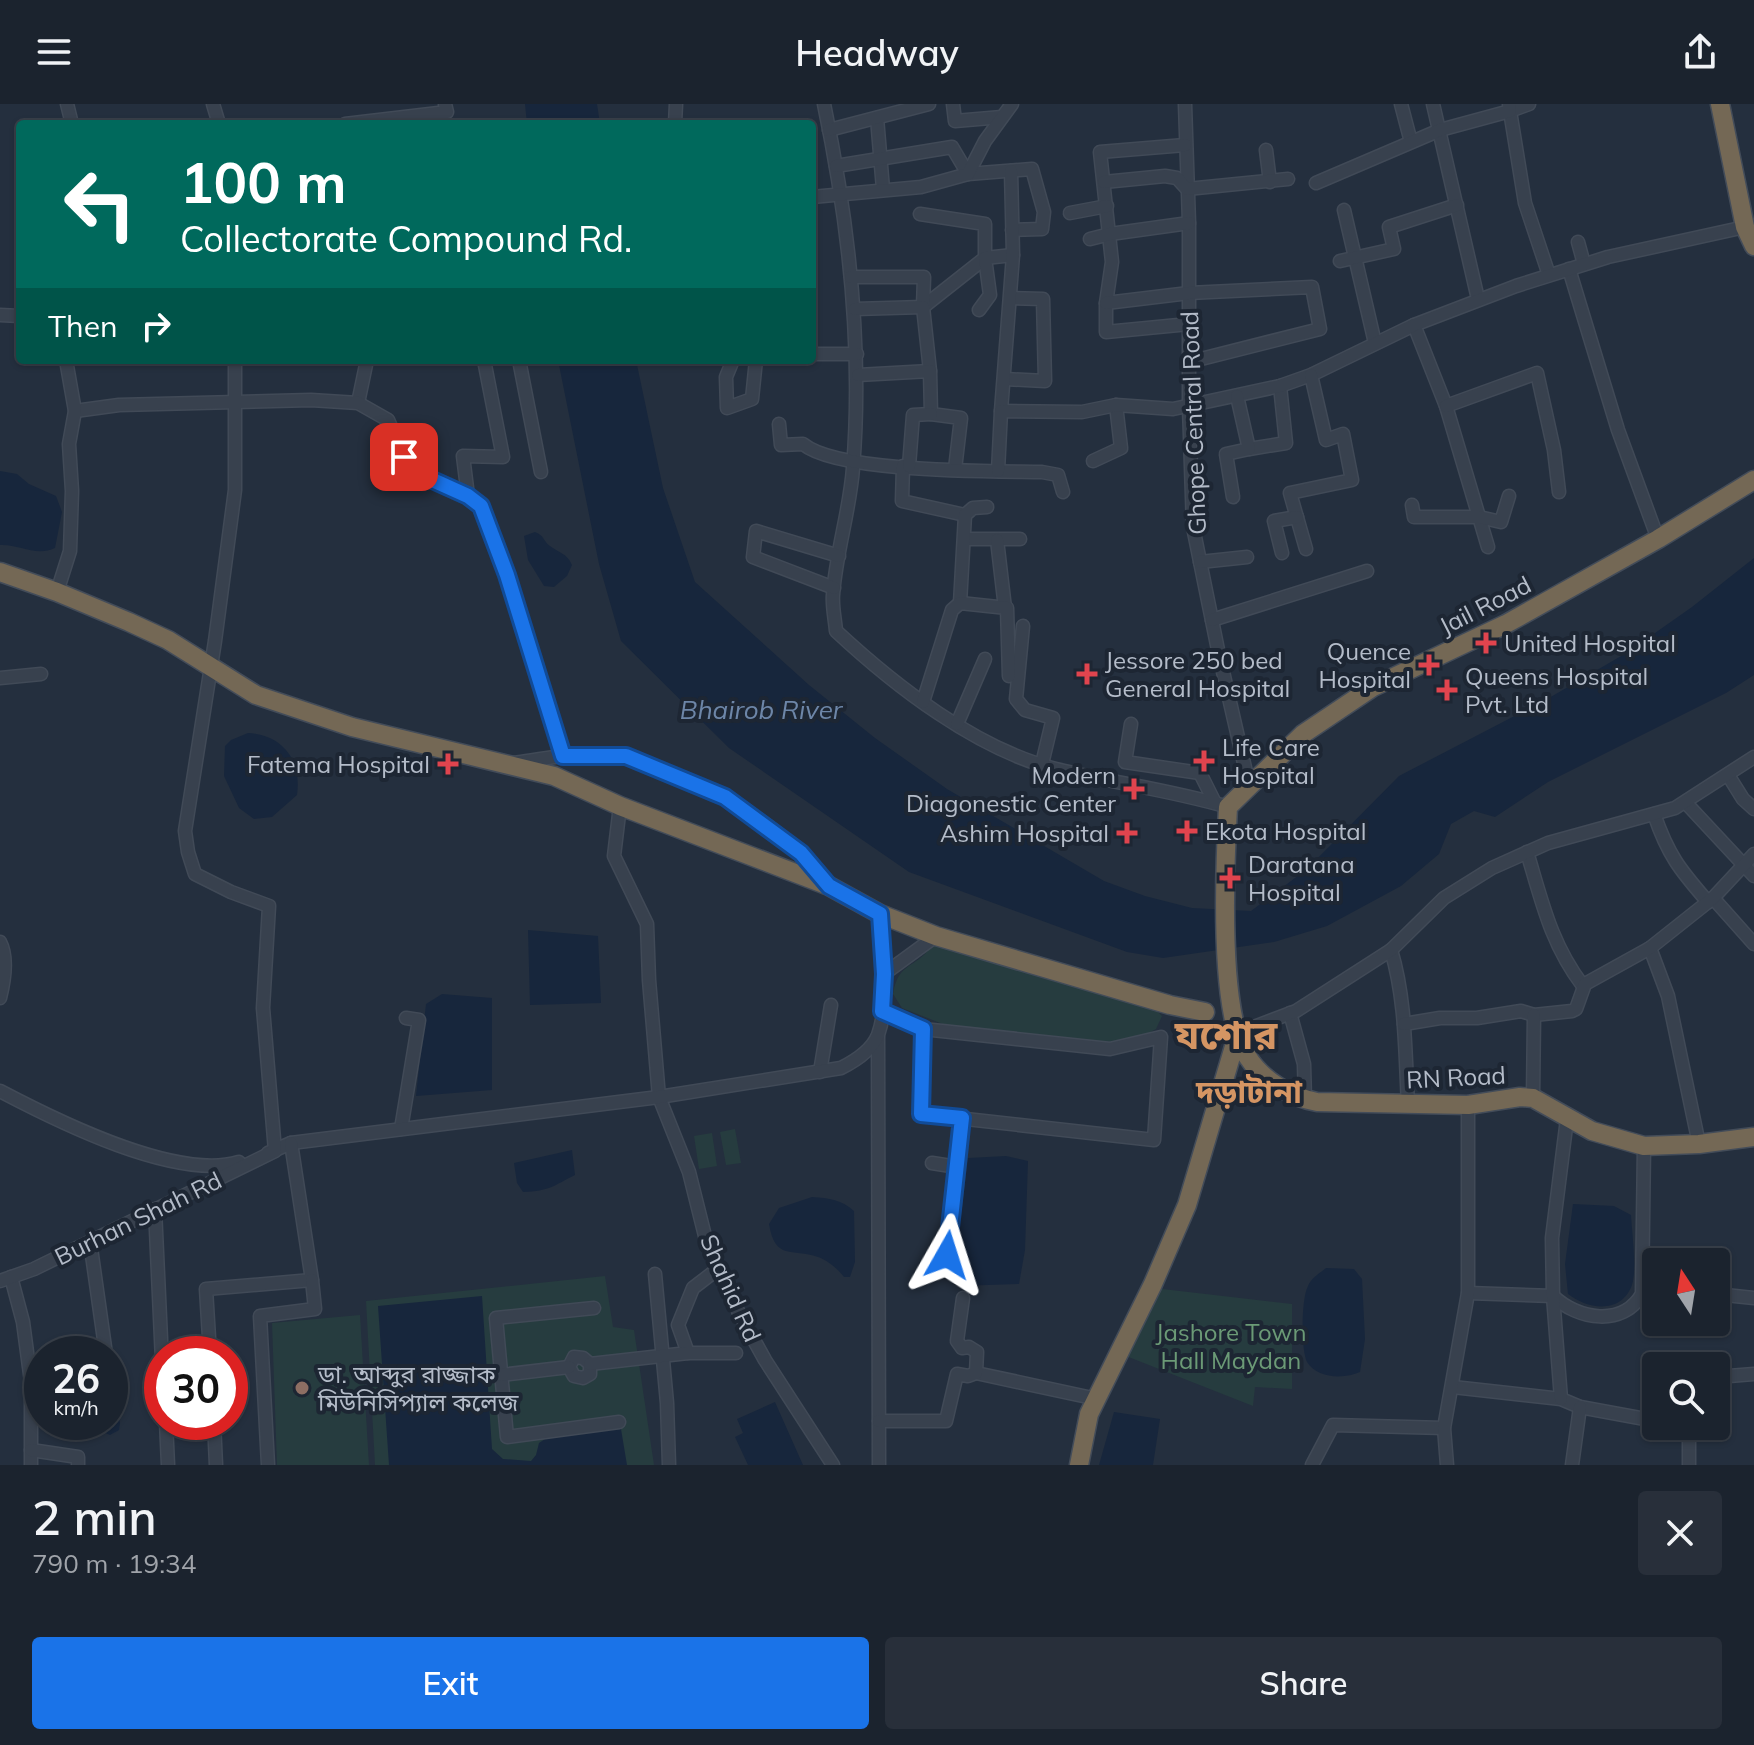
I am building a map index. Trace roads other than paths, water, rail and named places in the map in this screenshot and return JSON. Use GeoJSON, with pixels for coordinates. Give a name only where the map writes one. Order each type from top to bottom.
{"type":"FeatureCollection","features":[{"type":"Feature","properties":{"kind":"highway"},"geometry":{"type":"LineString","coordinates":[[1720,104],[1745,227],[1754,246]]}},
{"type":"Feature","properties":{"kind":"highway","name":"Jail Road"},"geometry":{"type":"LineString","coordinates":[[1221,805],[1249,785],[1303,734],[1373,687],[1506,624],[1658,539],[1754,480]]}},
{"type":"Feature","properties":{"kind":"highway"},"geometry":{"type":"LineString","coordinates":[[0,572],[57,592],[168,640],[256,695],[352,727],[554,776],[620,806],[829,886],[880,914],[936,936],[1170,1005],[1205,1012]]}},
{"type":"Feature","properties":{"kind":"highway"},"geometry":{"type":"LineString","coordinates":[[1079,1465],[1087,1421],[1187,1205],[1236,1029],[1228,963],[1221,805]]}},
{"type":"Feature","properties":{"kind":"highway"},"geometry":{"type":"LineString","coordinates":[[899,921],[980,938],[1123,979],[1169,994],[1236,1029]]}},
{"type":"Feature","properties":{"kind":"highway","name":"RN Road"},"geometry":{"type":"LineString","coordinates":[[1236,1029],[1246,1055],[1259,1069],[1285,1091],[1305,1100],[1468,1105],[1533,1098],[1567,1119],[1618,1140],[1644,1146],[1699,1144],[1754,1137]]}},
{"type":"Feature","properties":{"kind":"street"},"geometry":{"type":"LineString","coordinates":[[824,104],[851,277],[858,375],[854,463],[834,588],[836,631],[897,684],[997,746],[1042,764],[1221,805]]}},
{"type":"Feature","properties":{"kind":"street"},"geometry":{"type":"LineString","coordinates":[[829,130],[929,104]]}},
{"type":"Feature","properties":{"kind":"street"},"geometry":{"type":"LineString","coordinates":[[953,104],[955,121],[1002,117]]}},
{"type":"Feature","properties":{"kind":"street"},"geometry":{"type":"LineString","coordinates":[[968,174],[985,141],[1012,104]]}},
{"type":"Feature","properties":{"kind":"street","name":"Ghope Central Road"},"geometry":{"type":"LineString","coordinates":[[1185,104],[1193,527],[1249,785]]}},
{"type":"Feature","properties":{"kind":"street"},"geometry":{"type":"LineString","coordinates":[[1401,104],[1411,142]]}},
{"type":"Feature","properties":{"kind":"street"},"geometry":{"type":"LineString","coordinates":[[1433,104],[1478,299]]}},
{"type":"Feature","properties":{"kind":"street"},"geometry":{"type":"LineString","coordinates":[[1316,183],[1440,130],[1529,104]]}},
{"type":"Feature","properties":{"kind":"street"},"geometry":{"type":"LineString","coordinates":[[1510,108],[1525,203],[1549,275]]}},
{"type":"Feature","properties":{"kind":"street"},"geometry":{"type":"LineString","coordinates":[[416,120],[447,113]]}},
{"type":"Feature","properties":{"kind":"street"},"geometry":{"type":"LineString","coordinates":[[877,118],[883,189]]}},
{"type":"Feature","properties":{"kind":"street"},"geometry":{"type":"LineString","coordinates":[[1185,145],[1100,152],[1112,262],[1106,303],[1106,332],[1189,324]]}},
{"type":"Feature","properties":{"kind":"street"},"geometry":{"type":"LineString","coordinates":[[836,166],[952,147],[968,174]]}},
{"type":"Feature","properties":{"kind":"street"},"geometry":{"type":"LineString","coordinates":[[1266,150],[1270,182]]}},
{"type":"Feature","properties":{"kind":"street"},"geometry":{"type":"LineString","coordinates":[[816,197],[921,187],[968,174],[1032,169],[1044,212],[1042,229],[1012,230]]}},
{"type":"Feature","properties":{"kind":"street"},"geometry":{"type":"LineString","coordinates":[[998,471],[1013,255],[1011,171]]}},
{"type":"Feature","properties":{"kind":"street"},"geometry":{"type":"LineString","coordinates":[[1104,182],[1165,176],[1177,178],[1187,189],[1288,179]]}},
{"type":"Feature","properties":{"kind":"street"},"geometry":{"type":"LineString","coordinates":[[1011,193],[1039,190]]}},
{"type":"Feature","properties":{"kind":"street"},"geometry":{"type":"LineString","coordinates":[[1340,261],[1394,249],[1389,227],[1457,205]]}},
{"type":"Feature","properties":{"kind":"street"},"geometry":{"type":"LineString","coordinates":[[1070,213],[1107,206]]}},
{"type":"Feature","properties":{"kind":"street"},"geometry":{"type":"LineString","coordinates":[[1344,210],[1375,343]]}},
{"type":"Feature","properties":{"kind":"street"},"geometry":{"type":"LineString","coordinates":[[920,214],[985,224],[990,295],[979,310]]}},
{"type":"Feature","properties":{"kind":"street"},"geometry":{"type":"LineString","coordinates":[[1090,239],[1189,223]]}},
{"type":"Feature","properties":{"kind":"street"},"geometry":{"type":"LineString","coordinates":[[1001,411],[1082,412],[1116,405],[1173,409],[1280,386],[1478,299],[1584,264],[1745,227]]}},
{"type":"Feature","properties":{"kind":"street"},"geometry":{"type":"LineString","coordinates":[[1578,242],[1584,264]]}},
{"type":"Feature","properties":{"kind":"street"},"geometry":{"type":"LineString","coordinates":[[855,309],[923,307],[985,258],[1013,255]]}},
{"type":"Feature","properties":{"kind":"street"},"geometry":{"type":"LineString","coordinates":[[1569,269],[1618,430],[1658,539]]}},
{"type":"Feature","properties":{"kind":"street"},"geometry":{"type":"LineString","coordinates":[[851,277],[924,277],[923,307],[931,414]]}},
{"type":"Feature","properties":{"kind":"street"},"geometry":{"type":"LineString","coordinates":[[1106,303],[1189,293],[1312,287],[1320,329],[1189,362]]}},
{"type":"Feature","properties":{"kind":"street"},"geometry":{"type":"LineString","coordinates":[[1005,379],[1045,381],[1043,299],[1011,298]]}},
{"type":"Feature","properties":{"kind":"street"},"geometry":{"type":"LineString","coordinates":[[1414,325],[1446,406],[1488,547]]}},
{"type":"Feature","properties":{"kind":"street"},"geometry":{"type":"LineString","coordinates":[[816,354],[857,354]]}},
{"type":"Feature","properties":{"kind":"street"},"geometry":{"type":"LineString","coordinates":[[57,592],[70,551],[72,491],[69,444],[75,411],[67,364]]}},
{"type":"Feature","properties":{"kind":"street"},"geometry":{"type":"LineString","coordinates":[[235,364],[235,490],[185,831],[195,874],[269,906],[263,1008],[275,1151]]}},
{"type":"Feature","properties":{"kind":"street"},"geometry":{"type":"LineString","coordinates":[[358,403],[366,364]]}},
{"type":"Feature","properties":{"kind":"street"},"geometry":{"type":"LineString","coordinates":[[468,496],[463,456],[503,457],[485,364]]}},
{"type":"Feature","properties":{"kind":"street"},"geometry":{"type":"LineString","coordinates":[[520,364],[541,472]]}},
{"type":"Feature","properties":{"kind":"street"},"geometry":{"type":"LineString","coordinates":[[731,364],[726,377],[727,408],[752,399],[756,364]]}},
{"type":"Feature","properties":{"kind":"street"},"geometry":{"type":"LineString","coordinates":[[858,375],[930,371]]}},
{"type":"Feature","properties":{"kind":"street"},"geometry":{"type":"LineString","coordinates":[[1446,406],[1537,373],[1554,450],[1559,492]]}},
{"type":"Feature","properties":{"kind":"street"},"geometry":{"type":"LineString","coordinates":[[1306,549],[1290,493],[1352,480],[1343,434],[1326,440],[1311,375]]}},
{"type":"Feature","properties":{"kind":"street"},"geometry":{"type":"LineString","coordinates":[[1233,497],[1226,454],[1286,443],[1280,386]]}},
{"type":"Feature","properties":{"kind":"street"},"geometry":{"type":"LineString","coordinates":[[1237,396],[1249,449]]}},
{"type":"Feature","properties":{"kind":"street"},"geometry":{"type":"LineString","coordinates":[[75,411],[119,405],[311,400],[358,403],[388,420],[404,457],[417,473],[468,496],[481,506],[492,530],[563,756]]}},
{"type":"Feature","properties":{"kind":"street"},"geometry":{"type":"LineString","coordinates":[[1093,461],[1121,448],[1116,405]]}},
{"type":"Feature","properties":{"kind":"street"},"geometry":{"type":"LineString","coordinates":[[955,469],[961,418],[913,415],[902,501],[965,515]]}},
{"type":"Feature","properties":{"kind":"street"},"geometry":{"type":"LineString","coordinates":[[779,424],[781,445],[803,444],[814,453],[854,463],[1058,475],[1063,492]]}},
{"type":"Feature","properties":{"kind":"street"},"geometry":{"type":"LineString","coordinates":[[1412,505],[1414,517],[1479,517],[1501,522],[1509,496]]}},
{"type":"Feature","properties":{"kind":"street"},"geometry":{"type":"LineString","coordinates":[[923,702],[952,610],[960,603],[965,515],[973,508],[987,507]]}},
{"type":"Feature","properties":{"kind":"street"},"geometry":{"type":"LineString","coordinates":[[1282,553],[1274,521],[1297,517]]}},
{"type":"Feature","properties":{"kind":"street"},"geometry":{"type":"LineString","coordinates":[[834,588],[753,557],[756,531],[839,556]]}},
{"type":"Feature","properties":{"kind":"street"},"geometry":{"type":"LineString","coordinates":[[965,539],[1020,539]]}},
{"type":"Feature","properties":{"kind":"street"},"geometry":{"type":"LineString","coordinates":[[997,540],[1007,608],[1009,676]]}},
{"type":"Feature","properties":{"kind":"street"},"geometry":{"type":"LineString","coordinates":[[1200,562],[1247,557]]}},
{"type":"Feature","properties":{"kind":"street"},"geometry":{"type":"LineString","coordinates":[[1212,620],[1367,571]]}},
{"type":"Feature","properties":{"kind":"street"},"geometry":{"type":"LineString","coordinates":[[960,603],[1005,608]]}},
{"type":"Feature","properties":{"kind":"street"},"geometry":{"type":"LineString","coordinates":[[1023,626],[1016,699],[1025,710],[1053,718],[1042,764]]}},
{"type":"Feature","properties":{"kind":"street"},"geometry":{"type":"LineString","coordinates":[[957,724],[985,659]]}},
{"type":"Feature","properties":{"kind":"street"},"geometry":{"type":"LineString","coordinates":[[0,678],[41,674]]}},
{"type":"Feature","properties":{"kind":"street"},"geometry":{"type":"LineString","coordinates":[[1131,724],[1125,762],[1200,773],[1221,805]]}},
{"type":"Feature","properties":{"kind":"street"},"geometry":{"type":"LineString","coordinates":[[508,764],[563,756],[626,756],[725,797],[801,853],[829,886]]}},
{"type":"Feature","properties":{"kind":"street"},"geometry":{"type":"LineString","coordinates":[[1236,1029],[1290,1013],[1391,950],[1444,898],[1467,881],[1548,843],[1686,803],[1754,757]]}},
{"type":"Feature","properties":{"kind":"street"},"geometry":{"type":"LineString","coordinates":[[1728,775],[1743,799],[1754,809]]}},
{"type":"Feature","properties":{"kind":"street"},"geometry":{"type":"LineString","coordinates":[[1686,803],[1754,876]]}},
{"type":"Feature","properties":{"kind":"street","name":"Shahid Rd"},"geometry":{"type":"LineString","coordinates":[[620,806],[614,856],[647,924],[659,1097],[689,1172],[706,1240],[719,1268],[765,1360],[833,1465]]}},
{"type":"Feature","properties":{"kind":"street"},"geometry":{"type":"LineString","coordinates":[[1654,814],[1665,846],[1681,872],[1754,944]]}},
{"type":"Feature","properties":{"kind":"street"},"geometry":{"type":"LineString","coordinates":[[1527,852],[1553,938],[1583,986]]}},
{"type":"Feature","properties":{"kind":"street"},"geometry":{"type":"LineString","coordinates":[[1404,1024],[1440,1018],[1477,1018],[1521,1011],[1534,1015],[1576,1009],[1583,986],[1650,948],[1710,900],[1754,854]]}},
{"type":"Feature","properties":{"kind":"street"},"geometry":{"type":"LineString","coordinates":[[879,1465],[878,1037],[884,974],[880,914]]}},
{"type":"Feature","properties":{"kind":"street"},"geometry":{"type":"LineString","coordinates":[[884,974],[936,936]]}},
{"type":"Feature","properties":{"kind":"street"},"geometry":{"type":"LineString","coordinates":[[0,942],[4,948],[4,972],[0,998]]}},
{"type":"Feature","properties":{"kind":"street"},"geometry":{"type":"LineString","coordinates":[[1650,948],[1668,996],[1699,1144]]}},
{"type":"Feature","properties":{"kind":"street"},"geometry":{"type":"LineString","coordinates":[[1391,950],[1399,977],[1408,1104]]}},
{"type":"Feature","properties":{"kind":"street"},"geometry":{"type":"LineString","coordinates":[[820,1072],[831,1005]]}},
{"type":"Feature","properties":{"kind":"street"},"geometry":{"type":"LineString","coordinates":[[882,1011],[923,1029],[1110,1049],[1161,1037],[1154,1140],[921,1114],[923,1029]]}},
{"type":"Feature","properties":{"kind":"street"},"geometry":{"type":"LineString","coordinates":[[1290,1013],[1304,1064],[1305,1100]]}},
{"type":"Feature","properties":{"kind":"street"},"geometry":{"type":"LineString","coordinates":[[1533,1098],[1534,1015]]}},
{"type":"Feature","properties":{"kind":"street"},"geometry":{"type":"LineString","coordinates":[[401,1129],[419,1020],[406,1018]]}},
{"type":"Feature","properties":{"kind":"street"},"geometry":{"type":"LineString","coordinates":[[0,1091],[143,1156],[189,1164],[227,1165],[291,1143],[659,1097],[820,1072],[856,1061],[878,1037]]}},
{"type":"Feature","properties":{"kind":"street"},"geometry":{"type":"LineString","coordinates":[[1447,1465],[1444,1428],[1468,1293],[1468,1105]]}},
{"type":"Feature","properties":{"kind":"street"},"geometry":{"type":"LineString","coordinates":[[947,1255],[962,1118]]}},
{"type":"Feature","properties":{"kind":"street"},"geometry":{"type":"LineString","coordinates":[[1561,1399],[1552,1238],[1567,1119]]}},
{"type":"Feature","properties":{"kind":"street"},"geometry":{"type":"LineString","coordinates":[[268,1465],[260,1316],[315,1309],[291,1143]]}},
{"type":"Feature","properties":{"kind":"street"},"geometry":{"type":"LineString","coordinates":[[1644,1146],[1647,1248]]}},
{"type":"Feature","properties":{"kind":"street","name":"Burhan Shah Rd"},"geometry":{"type":"LineString","coordinates":[[6,1279],[34,1269],[275,1151]]}},
{"type":"Feature","properties":{"kind":"street"},"geometry":{"type":"LineString","coordinates":[[932,1163],[957,1167]]}},
{"type":"Feature","properties":{"kind":"street"},"geometry":{"type":"LineString","coordinates":[[155,1209],[161,1336]]}},
{"type":"Feature","properties":{"kind":"street"},"geometry":{"type":"LineString","coordinates":[[90,1241],[103,1336]]}},
{"type":"Feature","properties":{"kind":"street"},"geometry":{"type":"LineString","coordinates":[[688,1353],[678,1325],[693,1288],[719,1268]]}},
{"type":"Feature","properties":{"kind":"street"},"geometry":{"type":"LineString","coordinates":[[655,1274],[669,1465]]}},
{"type":"Feature","properties":{"kind":"street"},"geometry":{"type":"LineString","coordinates":[[6,1279],[23,1322],[31,1382],[31,1465]]}},
{"type":"Feature","properties":{"kind":"street"},"geometry":{"type":"LineString","coordinates":[[209,1336],[206,1289],[312,1280]]}},
{"type":"Feature","properties":{"kind":"street"},"geometry":{"type":"LineString","coordinates":[[1468,1293],[1553,1296],[1572,1312],[1599,1316],[1628,1311],[1642,1300]]}},
{"type":"Feature","properties":{"kind":"street"},"geometry":{"type":"LineString","coordinates":[[1730,1295],[1754,1298]]}},
{"type":"Feature","properties":{"kind":"street"},"geometry":{"type":"LineString","coordinates":[[963,1298],[957,1341],[962,1348],[969,1347],[977,1352],[976,1373]]}},
{"type":"Feature","properties":{"kind":"street"},"geometry":{"type":"LineString","coordinates":[[594,1308],[496,1318],[507,1437],[619,1422]]}},
{"type":"Feature","properties":{"kind":"street"},"geometry":{"type":"LineString","coordinates":[[501,1375],[569,1367],[574,1376],[583,1378],[590,1374],[590,1364],[688,1353],[736,1353]]}},
{"type":"Feature","properties":{"kind":"street"},"geometry":{"type":"LineString","coordinates":[[879,1421],[946,1421],[957,1374],[968,1376],[976,1373],[1097,1399]]}},
{"type":"Feature","properties":{"kind":"street"},"geometry":{"type":"LineString","coordinates":[[1730,1376],[1754,1374]]}},
{"type":"Feature","properties":{"kind":"street"},"geometry":{"type":"LineString","coordinates":[[1453,1387],[1561,1399],[1580,1407],[1642,1418]]}},
{"type":"Feature","properties":{"kind":"street"},"geometry":{"type":"LineString","coordinates":[[1572,1465],[1580,1407]]}},
{"type":"Feature","properties":{"kind":"street"},"geometry":{"type":"LineString","coordinates":[[1312,1465],[1333,1425],[1444,1428]]}},
{"type":"Feature","properties":{"kind":"street"},"geometry":{"type":"LineString","coordinates":[[167,1440],[168,1465]]}},
{"type":"Feature","properties":{"kind":"street"},"geometry":{"type":"LineString","coordinates":[[215,1440],[216,1465]]}},
{"type":"Feature","properties":{"kind":"street"},"geometry":{"type":"LineString","coordinates":[[1689,1440],[1689,1465]]}},
{"type":"Feature","properties":{"kind":"street"},"geometry":{"type":"LineString","coordinates":[[31,1450],[82,1459]]}},
{"type":"Feature","properties":{"kind":"water"},"geometry":{"type":"Polygon","coordinates":[[[525,104],[597,104],[599,120],[527,120],[525,104]]]}},
{"type":"Feature","properties":{"kind":"water","name":"Bhairob River"},"geometry":{"type":"Polygon","coordinates":[[[559,364],[637,364],[663,488],[695,582],[809,685],[875,738],[947,789],[1104,881],[1192,908],[1251,911],[1307,869],[1399,776],[1549,698],[1628,652],[1754,558],[1754,675],[1726,693],[1548,782],[1495,817],[1474,811],[1451,824],[1439,854],[1401,886],[1327,926],[1274,942],[1163,958],[1127,952],[909,872],[729,748],[621,641],[599,564],[559,364]]]}},
{"type":"Feature","properties":{"kind":"water"},"geometry":{"type":"Polygon","coordinates":[[[0,471],[17,474],[29,484],[56,496],[62,512],[55,548],[34,551],[0,545],[0,471]]]}},
{"type":"Feature","properties":{"kind":"water"},"geometry":{"type":"Polygon","coordinates":[[[535,532],[572,565],[567,576],[554,587],[544,586],[528,560],[524,536],[535,532]]]}},
{"type":"Feature","properties":{"kind":"water"},"geometry":{"type":"Polygon","coordinates":[[[248,733],[271,739],[280,745],[288,752],[296,771],[297,795],[272,817],[254,819],[239,808],[224,776],[225,746],[248,733]]]}},
{"type":"Feature","properties":{"kind":"water"},"geometry":{"type":"Polygon","coordinates":[[[528,930],[598,936],[601,1003],[530,1005],[528,930]]]}},
{"type":"Feature","properties":{"kind":"water"},"geometry":{"type":"Polygon","coordinates":[[[442,994],[492,998],[492,1090],[416,1096],[426,1004],[442,994]]]}},
{"type":"Feature","properties":{"kind":"water"},"geometry":{"type":"Polygon","coordinates":[[[572,1150],[575,1175],[546,1189],[523,1192],[517,1183],[514,1163],[572,1150]]]}},
{"type":"Feature","properties":{"kind":"water"},"geometry":{"type":"Polygon","coordinates":[[[1006,1156],[1028,1161],[1025,1250],[1019,1284],[958,1286],[956,1258],[968,1158],[1006,1156]]]}},
{"type":"Feature","properties":{"kind":"water"},"geometry":{"type":"Polygon","coordinates":[[[812,1197],[835,1200],[854,1211],[855,1262],[850,1277],[844,1277],[821,1258],[780,1248],[772,1236],[769,1224],[779,1208],[812,1197]]]}},
{"type":"Feature","properties":{"kind":"water"},"geometry":{"type":"Polygon","coordinates":[[[1573,1204],[1614,1206],[1631,1215],[1632,1285],[1627,1295],[1612,1305],[1594,1306],[1568,1294],[1565,1264],[1573,1204]]]}},
{"type":"Feature","properties":{"kind":"water"},"geometry":{"type":"Polygon","coordinates":[[[1326,1268],[1354,1269],[1362,1279],[1365,1339],[1360,1372],[1354,1374],[1339,1376],[1317,1372],[1305,1356],[1303,1324],[1306,1293],[1311,1281],[1326,1268]]]}},
{"type":"Feature","properties":{"kind":"water"},"geometry":{"type":"Polygon","coordinates":[[[482,1296],[492,1449],[503,1459],[531,1461],[539,1443],[554,1433],[621,1429],[627,1465],[389,1465],[378,1306],[482,1296]]]}},
{"type":"Feature","properties":{"kind":"water"},"geometry":{"type":"Polygon","coordinates":[[[775,1402],[803,1465],[748,1465],[735,1437],[743,1433],[737,1419],[775,1402]]]}},
{"type":"Feature","properties":{"kind":"water"},"geometry":{"type":"Polygon","coordinates":[[[1114,1412],[1160,1419],[1153,1465],[1099,1465],[1114,1412]]]}},
{"type":"Feature","properties":{"kind":"place","name":"United Hospital"},"geometry":{"type":"Point","coordinates":[1486,643]}},
{"type":"Feature","properties":{"kind":"place","name":"Quence Hospital"},"geometry":{"type":"Point","coordinates":[1429,665]}},
{"type":"Feature","properties":{"kind":"place","name":"Jessore 250 bed General Hospital"},"geometry":{"type":"Point","coordinates":[1087,674]}},
{"type":"Feature","properties":{"kind":"place","name":"Queens Hospital Pvt. Ltd"},"geometry":{"type":"Point","coordinates":[1447,690]}},
{"type":"Feature","properties":{"kind":"place","name":"Life Care Hospital"},"geometry":{"type":"Point","coordinates":[1204,761]}},
{"type":"Feature","properties":{"kind":"place","name":"Fatema Hospital"},"geometry":{"type":"Point","coordinates":[448,764]}},
{"type":"Feature","properties":{"kind":"place","name":"Modern Diagonestic Center"},"geometry":{"type":"Point","coordinates":[1134,789]}},
{"type":"Feature","properties":{"kind":"place","name":"Ekota Hospital"},"geometry":{"type":"Point","coordinates":[1187,831]}},
{"type":"Feature","properties":{"kind":"place","name":"Ashim Hospital"},"geometry":{"type":"Point","coordinates":[1127,833]}},
{"type":"Feature","properties":{"kind":"place","name":"Daratana Hospital"},"geometry":{"type":"Point","coordinates":[1230,878]}},
{"type":"Feature","properties":{"kind":"place","name":"ডা. আব্দুর রাজ্জাক মিউনিসিপ্যাল কলেজ"},"geometry":{"type":"Point","coordinates":[302,1388]}},
{"type":"Feature","properties":{"kind":"district","name":"যশোর"},"geometry":{"type":"Point","coordinates":[1226,1034]}},
{"type":"Feature","properties":{"kind":"district","name":"দড়াটানা"},"geometry":{"type":"Point","coordinates":[1249,1091]}},
{"type":"Feature","properties":{"kind":"park label","name":"Jashore Town Hall Maydan"},"geometry":{"type":"Point","coordinates":[1231,1346]}}]}
